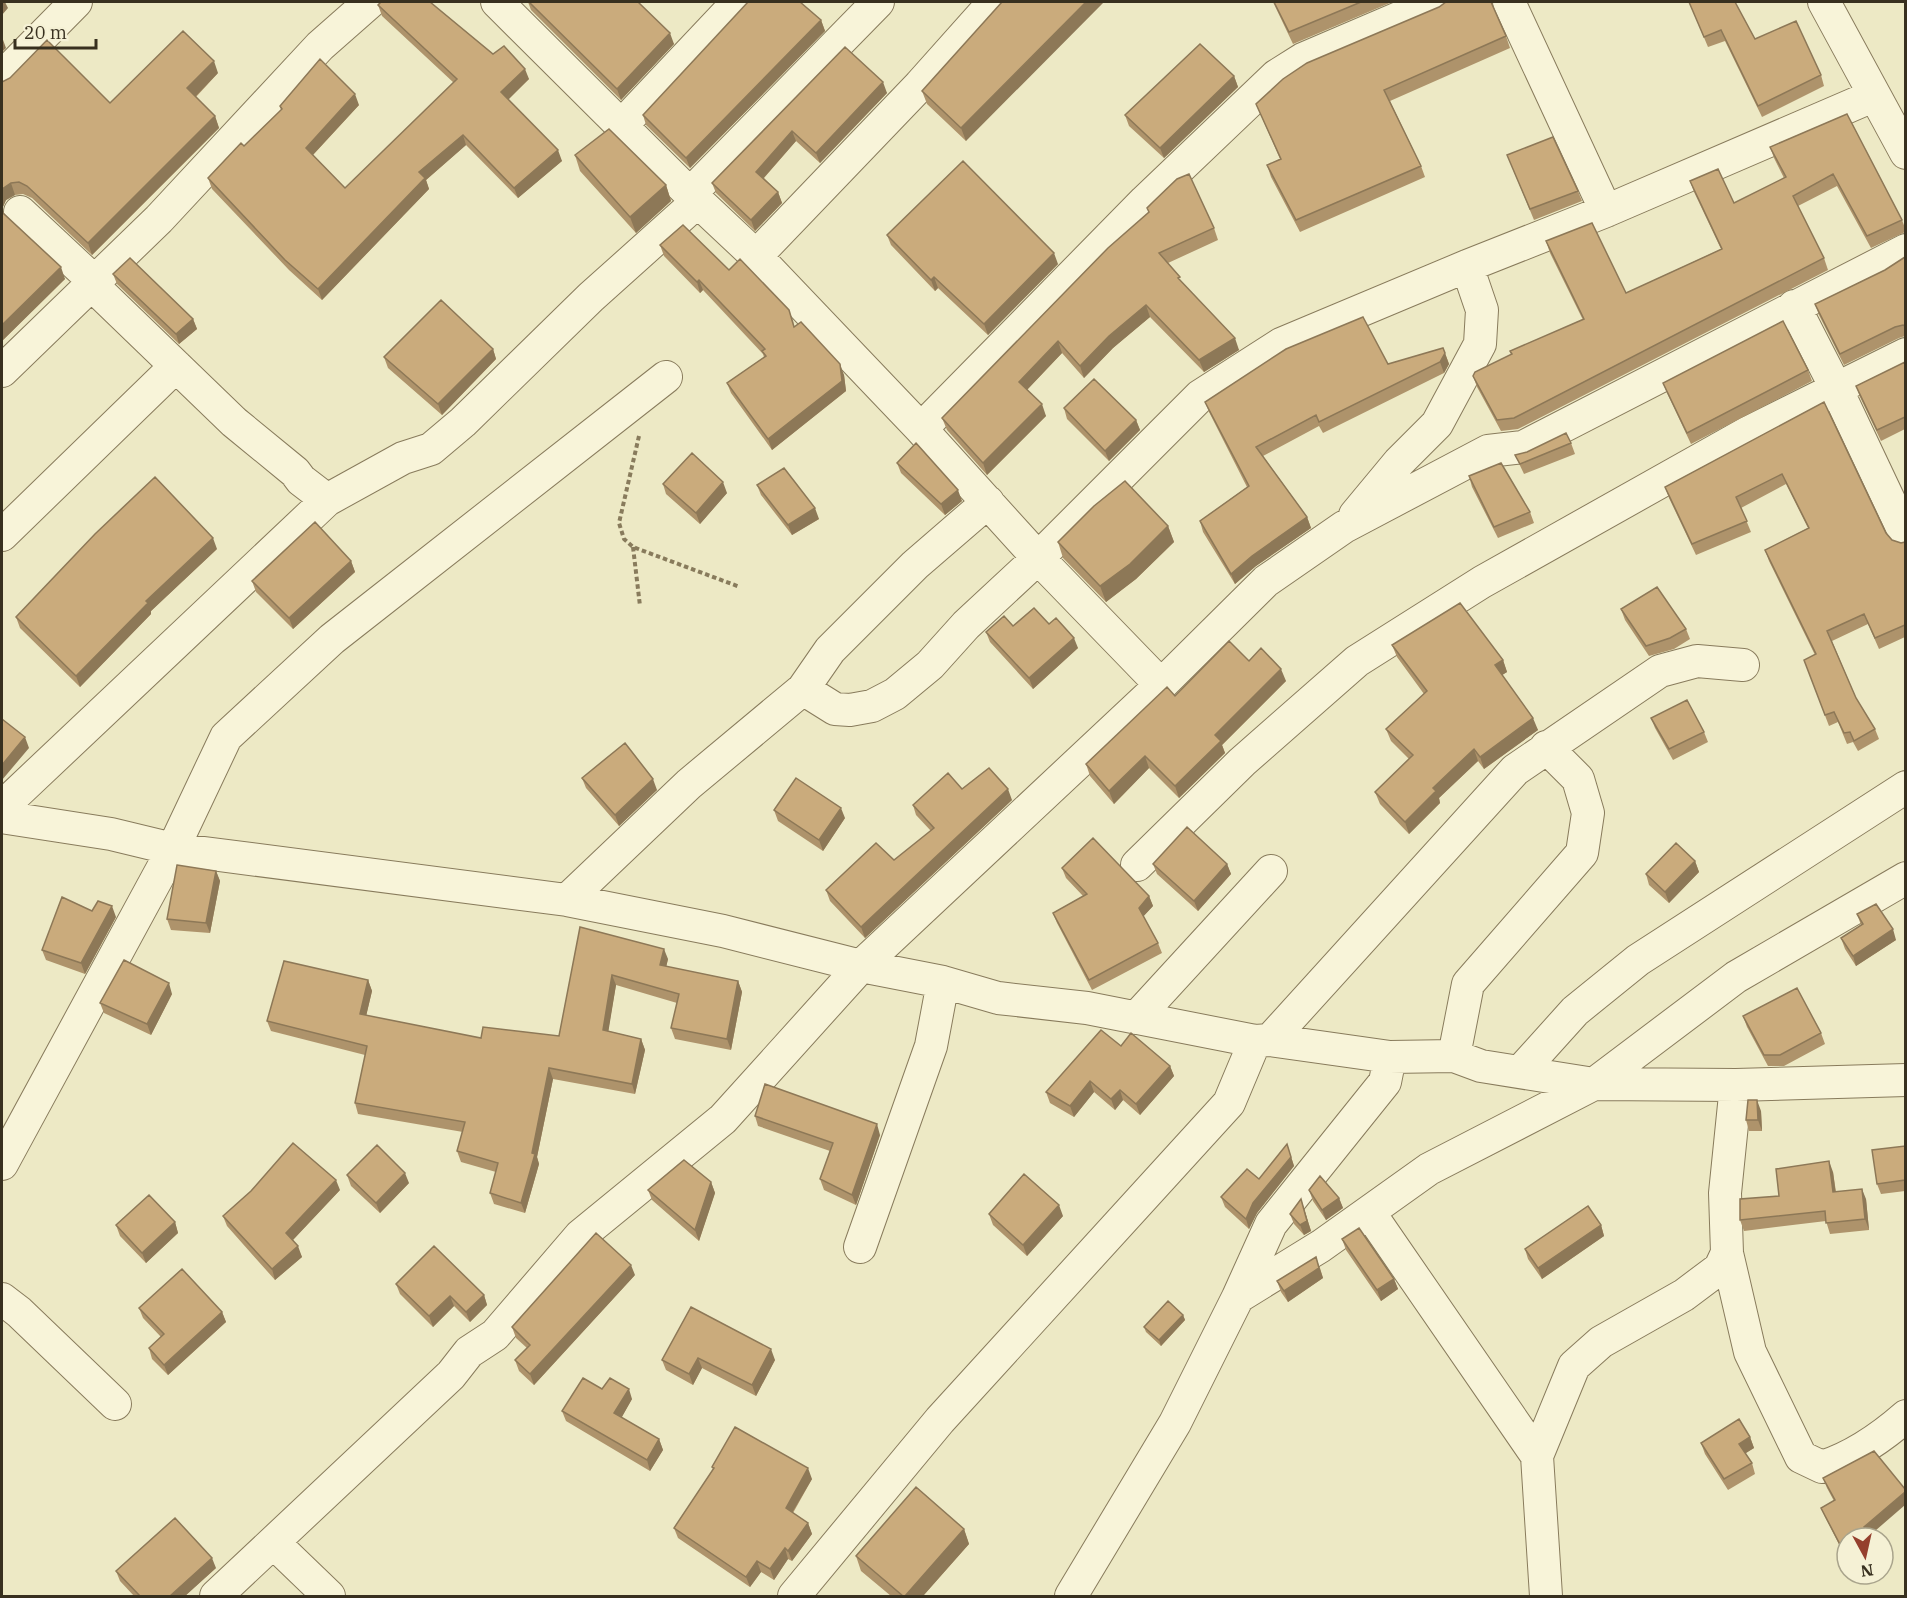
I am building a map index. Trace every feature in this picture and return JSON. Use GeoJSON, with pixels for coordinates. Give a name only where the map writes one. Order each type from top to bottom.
{"type":"FeatureCollection","features":[{"type":"Feature","properties":{"kind":"street"},"geometry":{"type":"LineString","coordinates":[[2,77],[76,2]]}},
{"type":"Feature","properties":{"kind":"street"},"geometry":{"type":"LineString","coordinates":[[2,371],[159,219],[320,46],[370,2]]}},
{"type":"Feature","properties":{"kind":"street"},"geometry":{"type":"LineString","coordinates":[[621,126],[738,2]]}},
{"type":"Feature","properties":{"kind":"street"},"geometry":{"type":"LineString","coordinates":[[2,807],[327,500],[403,458],[431,449],[464,422],[694,198],[878,2]]}},
{"type":"Feature","properties":{"kind":"street"},"geometry":{"type":"LineString","coordinates":[[756,255],[920,85],[994,2]]}},
{"type":"Feature","properties":{"kind":"street"},"geometry":{"type":"LineString","coordinates":[[921,429],[1144,201],[1276,76],[1303,59],[1436,2]]}},
{"type":"Feature","properties":{"kind":"street"},"geometry":{"type":"LineString","coordinates":[[1509,2],[1606,212]]}},
{"type":"Feature","properties":{"kind":"street"},"geometry":{"type":"LineString","coordinates":[[1824,2],[1905,153]]}},
{"type":"Feature","properties":{"kind":"street"},"geometry":{"type":"LineString","coordinates":[[513,7],[621,126],[756,255],[921,429],[1038,558],[1161,685]]}},
{"type":"Feature","properties":{"kind":"street"},"geometry":{"type":"LineString","coordinates":[[803,689],[835,709],[850,710],[872,706],[896,694],[930,665],[966,625],[1038,558],[1200,396],[1281,344],[1467,266],[1606,212],[1873,96]]}},
{"type":"Feature","properties":{"kind":"street"},"geometry":{"type":"LineString","coordinates":[[20,212],[234,422],[327,500]]}},
{"type":"Feature","properties":{"kind":"street"},"geometry":{"type":"LineString","coordinates":[[216,1596],[274,1544],[451,1375],[469,1352],[495,1335],[580,1236],[723,1119],[861,966],[1161,685],[1266,581],[1344,527],[1488,451],[1523,447],[1905,250]]}},
{"type":"Feature","properties":{"kind":"street"},"geometry":{"type":"LineString","coordinates":[[1344,527],[1399,462],[1437,424],[1480,344],[1482,310],[1467,266]]}},
{"type":"Feature","properties":{"kind":"street"},"geometry":{"type":"LineString","coordinates":[[1794,306],[1837,390],[1905,536]]}},
{"type":"Feature","properties":{"kind":"street"},"geometry":{"type":"LineString","coordinates":[[1137,865],[1242,762],[1357,661],[1482,582],[1749,432],[1905,354]]}},
{"type":"Feature","properties":{"kind":"street"},"geometry":{"type":"LineString","coordinates":[[2,535],[176,366]]}},
{"type":"Feature","properties":{"kind":"street"},"geometry":{"type":"LineString","coordinates":[[2,1164],[172,849],[226,737],[332,639],[666,377]]}},
{"type":"Feature","properties":{"kind":"street"},"geometry":{"type":"LineString","coordinates":[[567,900],[689,784],[803,689],[830,650],[915,565],[988,502]]}},
{"type":"Feature","properties":{"kind":"street"},"geometry":{"type":"LineString","coordinates":[[794,1596],[940,1420],[1229,1103],[1262,1040],[1515,770],[1660,671],[1697,661],[1743,665]]}},
{"type":"Feature","properties":{"kind":"street"},"geometry":{"type":"LineString","coordinates":[[1454,1056],[1468,984],[1582,853],[1588,813],[1578,779],[1546,747]]}},
{"type":"Feature","properties":{"kind":"street"},"geometry":{"type":"LineString","coordinates":[[1520,1072],[1575,1011],[1638,960],[1905,787]]}},
{"type":"Feature","properties":{"kind":"street"},"geometry":{"type":"LineString","coordinates":[[2,818],[111,834],[172,849],[567,900],[723,931],[861,966],[943,982],[998,998],[1087,1008],[1262,1040],[1390,1057],[1454,1056],[1481,1066],[1594,1084],[1736,1085],[1905,1080]]}},
{"type":"Feature","properties":{"kind":"street"},"geometry":{"type":"LineString","coordinates":[[1136,1018],[1271,871]]}},
{"type":"Feature","properties":{"kind":"street"},"geometry":{"type":"LineString","coordinates":[[1238,1297],[1321,1246],[1429,1169],[1594,1084],[1736,977],[1905,878]]}},
{"type":"Feature","properties":{"kind":"street"},"geometry":{"type":"LineString","coordinates":[[860,1247],[931,1046],[943,982]]}},
{"type":"Feature","properties":{"kind":"street"},"geometry":{"type":"LineString","coordinates":[[1071,1596],[1175,1423],[1238,1297],[1271,1224],[1385,1082],[1390,1057]]}},
{"type":"Feature","properties":{"kind":"street"},"geometry":{"type":"LineString","coordinates":[[1736,1085],[1725,1193],[1727,1253],[1750,1352],[1801,1457],[1822,1467],[1838,1461],[1887,1433],[1905,1416]]}},
{"type":"Feature","properties":{"kind":"street"},"geometry":{"type":"LineString","coordinates":[[1369,1212],[1537,1456]]}},
{"type":"Feature","properties":{"kind":"street"},"geometry":{"type":"LineString","coordinates":[[1546,1596],[1537,1456],[1574,1366],[1601,1342],[1708,1279],[1720,1268],[1727,1253]]}},
{"type":"Feature","properties":{"kind":"street"},"geometry":{"type":"LineString","coordinates":[[2,1299],[19,1312],[115,1404]]}},
{"type":"Feature","properties":{"kind":"street"},"geometry":{"type":"LineString","coordinates":[[274,1544],[330,1596]]}},
{"type":"Feature","properties":{"kind":"path"},"geometry":{"type":"LineString","coordinates":[[639,434],[619,523],[624,539],[633,547],[741,587]]}},
{"type":"Feature","properties":{"kind":"path"},"geometry":{"type":"LineString","coordinates":[[633,547],[640,606]]}},
{"type":"Feature","properties":{"kind":"building"},"geometry":{"type":"Polygon","coordinates":[[[381,2],[430,2],[493,54],[504,46],[525,69],[501,92],[558,150],[514,188],[463,135],[419,172],[425,178],[318,289],[285,260],[208,178],[241,143],[244,146],[282,109],[280,106],[320,59],[355,94],[306,148],[345,188],[457,79],[378,5],[381,2]]]}},
{"type":"Feature","properties":{"kind":"building"},"geometry":{"type":"Polygon","coordinates":[[[529,2],[638,2],[670,33],[617,89],[529,2]]]}},
{"type":"Feature","properties":{"kind":"building"},"geometry":{"type":"Polygon","coordinates":[[[748,2],[800,2],[821,20],[686,158],[643,115],[748,2]]]}},
{"type":"Feature","properties":{"kind":"building"},"geometry":{"type":"Polygon","coordinates":[[[1002,2],[1086,2],[961,128],[922,91],[1002,2]]]}},
{"type":"Feature","properties":{"kind":"building"},"geometry":{"type":"Polygon","coordinates":[[[1274,2],[1361,2],[1289,32],[1274,2]]]}},
{"type":"Feature","properties":{"kind":"building"},"geometry":{"type":"Polygon","coordinates":[[[1446,2],[1491,2],[1506,36],[1384,90],[1421,166],[1296,220],[1267,165],[1281,159],[1256,104],[1283,79],[1307,63],[1446,2]]]}},
{"type":"Feature","properties":{"kind":"building"},"geometry":{"type":"Polygon","coordinates":[[[1689,2],[1735,2],[1755,39],[1796,21],[1821,75],[1758,106],[1721,30],[1704,37],[1689,2]]]}},
{"type":"Feature","properties":{"kind":"building"},"geometry":{"type":"Polygon","coordinates":[[[183,31],[214,61],[187,88],[215,116],[88,243],[27,186],[19,182],[11,183],[2,189],[2,82],[10,78],[47,40],[110,103],[183,31]]]}},
{"type":"Feature","properties":{"kind":"building"},"geometry":{"type":"Polygon","coordinates":[[[1200,44],[1234,76],[1160,148],[1125,115],[1200,44]]]}},
{"type":"Feature","properties":{"kind":"building"},"geometry":{"type":"Polygon","coordinates":[[[845,47],[883,82],[816,153],[792,131],[756,172],[778,192],[751,220],[712,183],[845,47]]]}},
{"type":"Feature","properties":{"kind":"building"},"geometry":{"type":"Polygon","coordinates":[[[1847,114],[1902,220],[1867,236],[1833,174],[1793,196],[1824,258],[1514,418],[1497,420],[1473,376],[1475,372],[1512,354],[1510,351],[1584,319],[1546,241],[1592,223],[1626,293],[1722,249],[1690,181],[1718,169],[1734,203],[1786,177],[1770,147],[1847,114]]]}},
{"type":"Feature","properties":{"kind":"building"},"geometry":{"type":"Polygon","coordinates":[[[609,129],[666,185],[630,217],[575,155],[609,129]]]}},
{"type":"Feature","properties":{"kind":"building"},"geometry":{"type":"Polygon","coordinates":[[[1553,137],[1578,191],[1530,209],[1507,155],[1553,137]]]}},
{"type":"Feature","properties":{"kind":"building"},"geometry":{"type":"Polygon","coordinates":[[[963,161],[1054,253],[984,324],[934,277],[931,280],[887,235],[963,161]]]}},
{"type":"Feature","properties":{"kind":"building"},"geometry":{"type":"Polygon","coordinates":[[[1189,174],[1214,228],[1159,253],[1180,277],[1178,278],[1235,338],[1199,360],[1146,305],[1109,336],[1080,366],[1058,341],[1019,382],[1042,404],[983,463],[942,418],[1108,248],[1149,212],[1147,208],[1153,202],[1177,179],[1189,174]]]}},
{"type":"Feature","properties":{"kind":"building"},"geometry":{"type":"Polygon","coordinates":[[[2,210],[61,267],[2,325],[2,210]]]}},
{"type":"Feature","properties":{"kind":"building"},"geometry":{"type":"Polygon","coordinates":[[[683,225],[729,270],[740,259],[789,310],[794,327],[801,322],[840,364],[842,381],[768,439],[727,383],[766,356],[762,351],[765,349],[699,280],[697,282],[660,245],[683,225]]]}},
{"type":"Feature","properties":{"kind":"building"},"geometry":{"type":"Polygon","coordinates":[[[1905,257],[1905,326],[1895,327],[1840,354],[1815,304],[1885,270],[1905,257]]]}},
{"type":"Feature","properties":{"kind":"building"},"geometry":{"type":"Polygon","coordinates":[[[130,258],[193,319],[176,334],[113,274],[130,258]]]}},
{"type":"Feature","properties":{"kind":"building"},"geometry":{"type":"Polygon","coordinates":[[[441,300],[493,349],[438,404],[384,357],[441,300]]]}},
{"type":"Feature","properties":{"kind":"building"},"geometry":{"type":"Polygon","coordinates":[[[1363,317],[1388,364],[1443,348],[1445,353],[1440,362],[1319,422],[1316,415],[1256,447],[1307,517],[1252,556],[1231,574],[1200,521],[1249,486],[1205,402],[1286,349],[1363,317]]]}},
{"type":"Feature","properties":{"kind":"building"},"geometry":{"type":"Polygon","coordinates":[[[1783,321],[1808,370],[1687,433],[1663,383],[1783,321]]]}},
{"type":"Feature","properties":{"kind":"building"},"geometry":{"type":"Polygon","coordinates":[[[1905,362],[1905,417],[1877,430],[1856,386],[1905,362]]]}},
{"type":"Feature","properties":{"kind":"building"},"geometry":{"type":"Polygon","coordinates":[[[1094,379],[1136,420],[1105,451],[1064,408],[1094,379]]]}},
{"type":"Feature","properties":{"kind":"building"},"geometry":{"type":"Polygon","coordinates":[[[1824,402],[1886,533],[1892,540],[1905,542],[1905,625],[1875,638],[1864,614],[1827,631],[1856,698],[1875,729],[1854,741],[1850,732],[1844,733],[1834,712],[1825,715],[1804,660],[1816,654],[1765,550],[1809,528],[1782,474],[1736,497],[1747,521],[1692,544],[1665,487],[1824,402]]]}},
{"type":"Feature","properties":{"kind":"building"},"geometry":{"type":"Polygon","coordinates":[[[1566,433],[1571,443],[1520,464],[1515,455],[1527,452],[1566,433]]]}},
{"type":"Feature","properties":{"kind":"building"},"geometry":{"type":"Polygon","coordinates":[[[916,443],[958,490],[941,504],[897,463],[916,443]]]}},
{"type":"Feature","properties":{"kind":"building"},"geometry":{"type":"Polygon","coordinates":[[[692,453],[723,482],[696,513],[663,484],[692,453]]]}},
{"type":"Feature","properties":{"kind":"building"},"geometry":{"type":"Polygon","coordinates":[[[1501,463],[1530,512],[1494,527],[1469,476],[1501,463]]]}},
{"type":"Feature","properties":{"kind":"building"},"geometry":{"type":"Polygon","coordinates":[[[784,468],[815,508],[788,525],[757,485],[784,468]]]}},
{"type":"Feature","properties":{"kind":"building"},"geometry":{"type":"Polygon","coordinates":[[[155,477],[213,538],[146,601],[148,603],[76,676],[16,617],[95,534],[155,477]]]}},
{"type":"Feature","properties":{"kind":"building"},"geometry":{"type":"Polygon","coordinates":[[[1125,481],[1168,526],[1130,564],[1100,586],[1058,542],[1094,506],[1125,481]]]}},
{"type":"Feature","properties":{"kind":"building"},"geometry":{"type":"Polygon","coordinates":[[[315,522],[351,561],[289,618],[252,581],[315,522]]]}},
{"type":"Feature","properties":{"kind":"building"},"geometry":{"type":"Polygon","coordinates":[[[1657,587],[1686,629],[1670,638],[1646,646],[1621,609],[1657,587]]]}},
{"type":"Feature","properties":{"kind":"building"},"geometry":{"type":"Polygon","coordinates":[[[1460,603],[1503,660],[1495,665],[1533,718],[1480,757],[1474,749],[1433,788],[1436,791],[1405,822],[1375,792],[1413,755],[1386,729],[1427,691],[1392,645],[1460,603]]]}},
{"type":"Feature","properties":{"kind":"building"},"geometry":{"type":"Polygon","coordinates":[[[1034,608],[1049,624],[1056,618],[1074,638],[1029,678],[986,632],[1004,616],[1013,626],[1034,608]]]}},
{"type":"Feature","properties":{"kind":"building"},"geometry":{"type":"Polygon","coordinates":[[[1229,641],[1249,661],[1261,648],[1281,669],[1215,735],[1221,741],[1175,786],[1145,756],[1109,791],[1086,764],[1167,687],[1175,696],[1229,641]]]}},
{"type":"Feature","properties":{"kind":"building"},"geometry":{"type":"Polygon","coordinates":[[[1687,700],[1704,732],[1669,749],[1651,718],[1687,700]]]}},
{"type":"Feature","properties":{"kind":"building"},"geometry":{"type":"Polygon","coordinates":[[[2,719],[25,737],[2,765],[2,719]]]}},
{"type":"Feature","properties":{"kind":"building"},"geometry":{"type":"Polygon","coordinates":[[[625,743],[653,779],[615,815],[582,778],[625,743]]]}},
{"type":"Feature","properties":{"kind":"building"},"geometry":{"type":"Polygon","coordinates":[[[989,768],[1008,789],[861,927],[826,890],[876,843],[894,860],[934,828],[913,805],[948,773],[962,789],[989,768]]]}},
{"type":"Feature","properties":{"kind":"building"},"geometry":{"type":"Polygon","coordinates":[[[796,778],[841,808],[819,840],[774,810],[796,778]]]}},
{"type":"Feature","properties":{"kind":"building"},"geometry":{"type":"Polygon","coordinates":[[[1187,827],[1227,864],[1194,901],[1153,864],[1187,827]]]}},
{"type":"Feature","properties":{"kind":"building"},"geometry":{"type":"Polygon","coordinates":[[[1093,838],[1149,896],[1139,908],[1158,943],[1089,980],[1053,913],[1087,894],[1062,868],[1093,838]]]}},
{"type":"Feature","properties":{"kind":"building"},"geometry":{"type":"Polygon","coordinates":[[[1676,843],[1695,861],[1665,892],[1646,874],[1676,843]]]}},
{"type":"Feature","properties":{"kind":"building"},"geometry":{"type":"Polygon","coordinates":[[[177,865],[216,871],[206,923],[167,919],[177,865]]]}},
{"type":"Feature","properties":{"kind":"building"},"geometry":{"type":"Polygon","coordinates":[[[62,897],[92,911],[98,901],[112,906],[81,963],[42,950],[62,897]]]}},
{"type":"Feature","properties":{"kind":"building"},"geometry":{"type":"Polygon","coordinates":[[[1876,904],[1893,929],[1853,956],[1841,938],[1863,924],[1857,914],[1876,904]]]}},
{"type":"Feature","properties":{"kind":"building"},"geometry":{"type":"Polygon","coordinates":[[[580,927],[664,949],[660,965],[738,981],[727,1039],[671,1028],[679,994],[612,975],[603,1030],[641,1039],[632,1084],[549,1068],[532,1153],[535,1154],[521,1203],[490,1193],[498,1163],[457,1151],[465,1122],[355,1103],[367,1046],[267,1021],[284,961],[368,980],[360,1014],[481,1038],[483,1027],[559,1036],[580,927]]]}},
{"type":"Feature","properties":{"kind":"building"},"geometry":{"type":"Polygon","coordinates":[[[124,960],[169,983],[147,1024],[100,1003],[124,960]]]}},
{"type":"Feature","properties":{"kind":"building"},"geometry":{"type":"Polygon","coordinates":[[[1797,988],[1821,1033],[1780,1055],[1764,1055],[1743,1016],[1797,988]]]}},
{"type":"Feature","properties":{"kind":"building"},"geometry":{"type":"Polygon","coordinates":[[[1101,1030],[1121,1046],[1131,1033],[1170,1066],[1136,1104],[1120,1090],[1111,1099],[1090,1081],[1070,1106],[1046,1092],[1101,1030]]]}},
{"type":"Feature","properties":{"kind":"building"},"geometry":{"type":"Polygon","coordinates":[[[765,1084],[877,1124],[852,1195],[820,1179],[833,1143],[755,1116],[765,1084]]]}},
{"type":"Feature","properties":{"kind":"building"},"geometry":{"type":"Polygon","coordinates":[[[1748,1100],[1757,1100],[1758,1120],[1746,1120],[1748,1100]]]}},
{"type":"Feature","properties":{"kind":"building"},"geometry":{"type":"Polygon","coordinates":[[[293,1143],[336,1180],[286,1233],[298,1246],[272,1269],[223,1216],[251,1191],[293,1143]]]}},
{"type":"Feature","properties":{"kind":"building"},"geometry":{"type":"Polygon","coordinates":[[[1287,1144],[1291,1157],[1253,1203],[1246,1219],[1221,1197],[1247,1169],[1259,1179],[1287,1144]]]}},
{"type":"Feature","properties":{"kind":"building"},"geometry":{"type":"Polygon","coordinates":[[[377,1145],[405,1173],[376,1203],[347,1175],[377,1145]]]}},
{"type":"Feature","properties":{"kind":"building"},"geometry":{"type":"Polygon","coordinates":[[[1905,1146],[1905,1180],[1877,1184],[1872,1150],[1905,1146]]]}},
{"type":"Feature","properties":{"kind":"building"},"geometry":{"type":"Polygon","coordinates":[[[684,1160],[711,1182],[695,1230],[648,1190],[684,1160]]]}},
{"type":"Feature","properties":{"kind":"building"},"geometry":{"type":"Polygon","coordinates":[[[1829,1161],[1833,1192],[1862,1189],[1865,1219],[1826,1223],[1825,1211],[1740,1220],[1740,1199],[1779,1196],[1776,1169],[1829,1161]]]}},
{"type":"Feature","properties":{"kind":"building"},"geometry":{"type":"Polygon","coordinates":[[[1024,1174],[1059,1205],[1023,1245],[989,1214],[1024,1174]]]}},
{"type":"Feature","properties":{"kind":"building"},"geometry":{"type":"Polygon","coordinates":[[[1320,1176],[1339,1198],[1322,1210],[1309,1190],[1320,1176]]]}},
{"type":"Feature","properties":{"kind":"building"},"geometry":{"type":"Polygon","coordinates":[[[149,1195],[175,1222],[142,1253],[116,1225],[149,1195]]]}},
{"type":"Feature","properties":{"kind":"building"},"geometry":{"type":"Polygon","coordinates":[[[1301,1199],[1307,1221],[1300,1225],[1290,1214],[1301,1199]]]}},
{"type":"Feature","properties":{"kind":"building"},"geometry":{"type":"Polygon","coordinates":[[[1588,1206],[1601,1225],[1538,1268],[1525,1249],[1588,1206]]]}},
{"type":"Feature","properties":{"kind":"building"},"geometry":{"type":"Polygon","coordinates":[[[1359,1228],[1394,1279],[1377,1290],[1342,1239],[1359,1228]]]}},
{"type":"Feature","properties":{"kind":"building"},"geometry":{"type":"Polygon","coordinates":[[[596,1233],[631,1265],[530,1374],[515,1360],[530,1345],[512,1327],[596,1233]]]}},
{"type":"Feature","properties":{"kind":"building"},"geometry":{"type":"Polygon","coordinates":[[[434,1246],[484,1295],[466,1312],[450,1296],[429,1316],[396,1284],[434,1246]]]}},
{"type":"Feature","properties":{"kind":"building"},"geometry":{"type":"Polygon","coordinates":[[[1316,1257],[1319,1268],[1284,1291],[1277,1281],[1316,1257]]]}},
{"type":"Feature","properties":{"kind":"building"},"geometry":{"type":"Polygon","coordinates":[[[182,1269],[222,1312],[164,1365],[149,1348],[164,1334],[139,1308],[182,1269]]]}},
{"type":"Feature","properties":{"kind":"building"},"geometry":{"type":"Polygon","coordinates":[[[1168,1301],[1183,1315],[1159,1340],[1144,1327],[1168,1301]]]}},
{"type":"Feature","properties":{"kind":"building"},"geometry":{"type":"Polygon","coordinates":[[[691,1307],[771,1349],[752,1385],[698,1358],[689,1374],[662,1360],[691,1307]]]}},
{"type":"Feature","properties":{"kind":"building"},"geometry":{"type":"Polygon","coordinates":[[[583,1378],[602,1389],[610,1378],[629,1389],[614,1413],[659,1439],[647,1460],[562,1411],[583,1378]]]}},
{"type":"Feature","properties":{"kind":"building"},"geometry":{"type":"Polygon","coordinates":[[[1739,1419],[1750,1437],[1739,1444],[1752,1463],[1724,1479],[1701,1443],[1739,1419]]]}},
{"type":"Feature","properties":{"kind":"building"},"geometry":{"type":"Polygon","coordinates":[[[735,1427],[808,1468],[786,1508],[808,1523],[788,1551],[785,1548],[770,1569],[757,1561],[746,1577],[674,1528],[714,1468],[712,1467],[735,1427]]]}},
{"type":"Feature","properties":{"kind":"building"},"geometry":{"type":"Polygon","coordinates":[[[1874,1451],[1905,1489],[1905,1492],[1865,1526],[1835,1526],[1835,1535],[1821,1508],[1835,1500],[1823,1478],[1874,1451]]]}},
{"type":"Feature","properties":{"kind":"building"},"geometry":{"type":"Polygon","coordinates":[[[916,1487],[964,1529],[903,1596],[856,1556],[916,1487]]]}},
{"type":"Feature","properties":{"kind":"building"},"geometry":{"type":"Polygon","coordinates":[[[175,1518],[212,1558],[170,1596],[140,1596],[116,1571],[175,1518]]]}}]}
